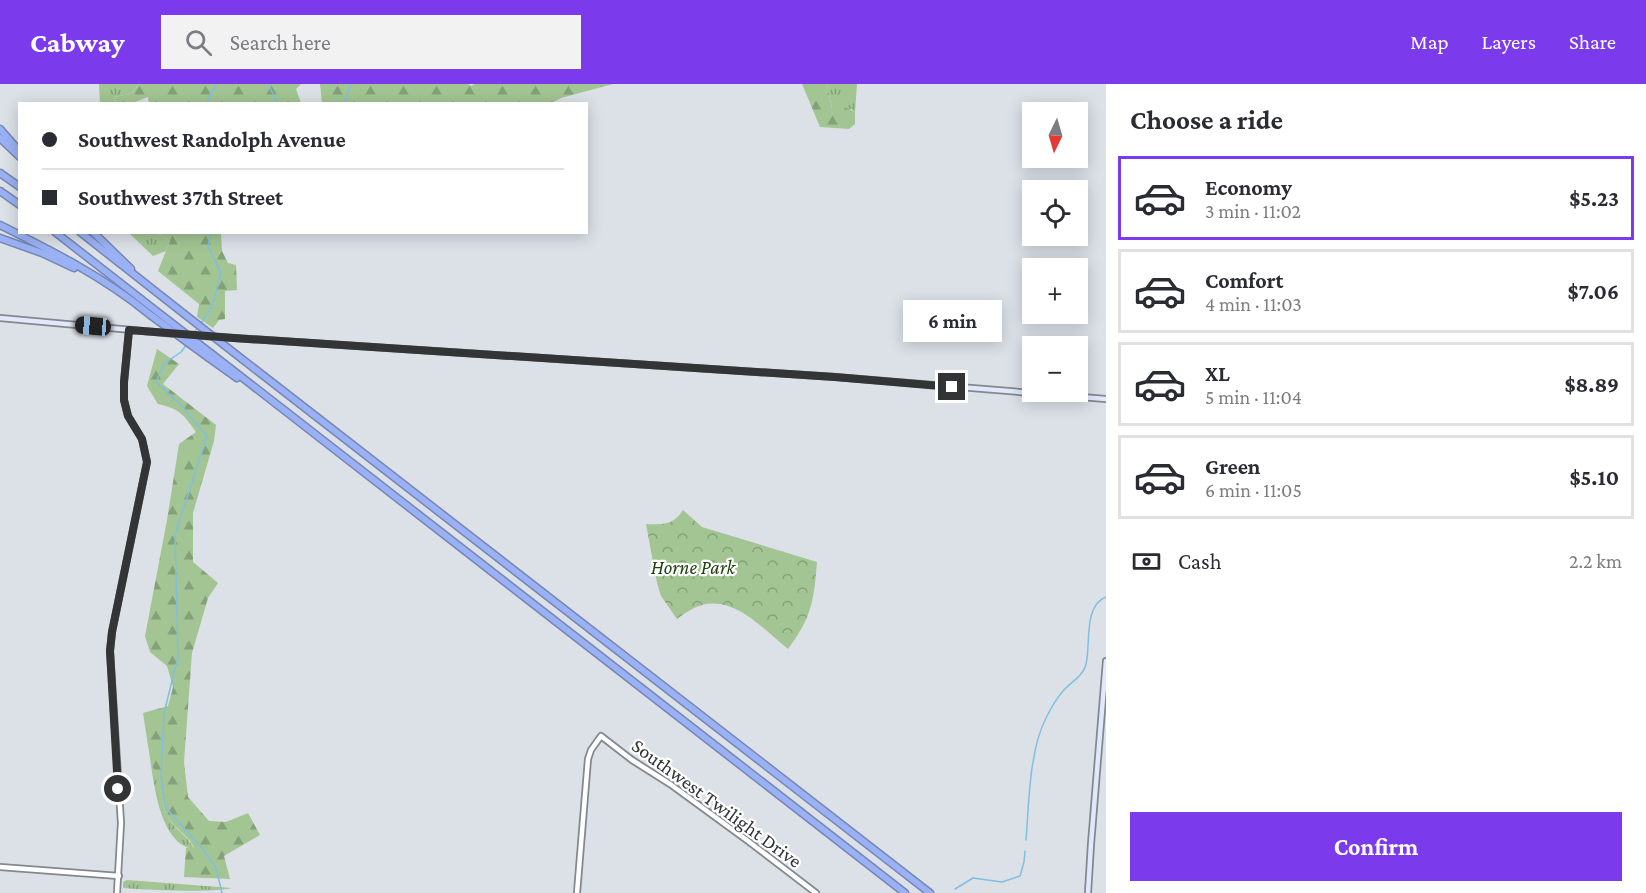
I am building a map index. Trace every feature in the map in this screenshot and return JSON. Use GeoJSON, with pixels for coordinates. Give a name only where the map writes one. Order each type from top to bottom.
{"type":"FeatureCollection","features":[{"type":"Feature","properties":{"kind":"highway"},"geometry":{"type":"LineString","coordinates":[[0,129],[18,150]]}},
{"type":"Feature","properties":{"kind":"highway"},"geometry":{"type":"LineString","coordinates":[[0,138],[18,155]]}},
{"type":"Feature","properties":{"kind":"highway"},"geometry":{"type":"LineString","coordinates":[[0,173],[18,186]]}},
{"type":"Feature","properties":{"kind":"highway"},"geometry":{"type":"LineString","coordinates":[[0,191],[18,204]]}},
{"type":"Feature","properties":{"kind":"highway"},"geometry":{"type":"LineString","coordinates":[[0,225],[78,265],[115,288],[256,388],[904,893]]}},
{"type":"Feature","properties":{"kind":"highway"},"geometry":{"type":"LineString","coordinates":[[57,234],[150,312]]}},
{"type":"Feature","properties":{"kind":"highway"},"geometry":{"type":"LineString","coordinates":[[83,234],[930,893]]}},
{"type":"Feature","properties":{"kind":"highway"},"geometry":{"type":"LineString","coordinates":[[95,234],[135,274]]}},
{"type":"Feature","properties":{"kind":"highway"},"geometry":{"type":"LineString","coordinates":[[0,238],[77,269],[150,312]]}},
{"type":"Feature","properties":{"kind":"highway"},"geometry":{"type":"LineString","coordinates":[[904,873],[936,893]]}},
{"type":"Feature","properties":{"kind":"main road"},"geometry":{"type":"LineString","coordinates":[[0,318],[234,338],[835,377],[1106,399]]}},
{"type":"Feature","properties":{"kind":"main road"},"geometry":{"type":"LineString","coordinates":[[1088,893],[1106,661]]}},
{"type":"Feature","properties":{"kind":"street"},"geometry":{"type":"LineString","coordinates":[[117,893],[121,823],[110,651],[147,462],[142,439],[128,416],[124,400],[129,330]]}},
{"type":"Feature","properties":{"kind":"street","name":"Southwest Twilight Drive"},"geometry":{"type":"LineString","coordinates":[[577,893],[588,759],[591,750],[601,736],[632,760],[670,784],[816,893]]}},
{"type":"Feature","properties":{"kind":"street"},"geometry":{"type":"LineString","coordinates":[[0,867],[118,876]]}},
{"type":"Feature","properties":{"kind":"green space"},"geometry":{"type":"Polygon","coordinates":[[[99,84],[140,84],[130,94],[114,97],[115,102],[100,102],[99,84]]]}},
{"type":"Feature","properties":{"kind":"green space"},"geometry":{"type":"Polygon","coordinates":[[[140,84],[301,84],[296,89],[301,102],[149,102],[148,97],[135,102],[116,102],[114,97],[130,94],[140,84]]]}},
{"type":"Feature","properties":{"kind":"green space"},"geometry":{"type":"Polygon","coordinates":[[[320,84],[468,84],[471,86],[475,84],[613,84],[554,102],[322,102],[320,84]]]}},
{"type":"Feature","properties":{"kind":"green space"},"geometry":{"type":"Polygon","coordinates":[[[802,84],[827,84],[832,109],[849,109],[855,113],[855,124],[849,129],[820,127],[802,84]]]}},
{"type":"Feature","properties":{"kind":"green space"},"geometry":{"type":"Polygon","coordinates":[[[827,84],[857,84],[855,113],[851,109],[832,109],[827,84]]]}},
{"type":"Feature","properties":{"kind":"green space"},"geometry":{"type":"Polygon","coordinates":[[[130,234],[159,234],[170,241],[166,251],[153,256],[130,234]]]}},
{"type":"Feature","properties":{"kind":"green space"},"geometry":{"type":"Polygon","coordinates":[[[159,234],[221,234],[222,251],[228,263],[236,265],[237,290],[225,291],[225,319],[219,320],[213,328],[197,317],[199,304],[158,271],[170,241],[159,234]]]}},
{"type":"Feature","properties":{"kind":"green space"},"geometry":{"type":"Polygon","coordinates":[[[157,349],[179,364],[163,384],[216,425],[214,441],[193,513],[193,562],[218,583],[208,598],[192,653],[184,762],[188,797],[209,821],[226,822],[248,813],[260,835],[224,856],[230,879],[184,877],[186,848],[194,848],[173,824],[164,809],[157,776],[151,765],[143,713],[168,706],[173,687],[167,666],[150,652],[145,636],[179,444],[196,432],[180,413],[158,404],[147,386],[157,349]]]}},
{"type":"Feature","properties":{"kind":"green space","name":"Horne Park"},"geometry":{"type":"Polygon","coordinates":[[[683,510],[702,527],[817,562],[815,587],[807,617],[788,649],[759,624],[726,605],[702,605],[677,619],[661,596],[646,524],[667,523],[676,519],[683,510]]]}},
{"type":"Feature","properties":{"kind":"green space"},"geometry":{"type":"Polygon","coordinates":[[[151,765],[157,776],[167,815],[194,849],[174,838],[167,828],[158,802],[151,765]]]}},
{"type":"Feature","properties":{"kind":"green space"},"geometry":{"type":"Polygon","coordinates":[[[127,880],[232,888],[195,891],[123,888],[123,882],[127,880]]]}},
{"type":"Feature","properties":{"kind":"waterway"},"geometry":{"type":"LineString","coordinates":[[208,102],[217,84]]}},
{"type":"Feature","properties":{"kind":"waterway"},"geometry":{"type":"LineString","coordinates":[[268,84],[277,102]]}},
{"type":"Feature","properties":{"kind":"waterway"},"geometry":{"type":"LineString","coordinates":[[345,102],[351,84]]}},
{"type":"Feature","properties":{"kind":"waterway"},"geometry":{"type":"LineString","coordinates":[[201,323],[212,307],[221,273],[208,246],[211,234]]}},
{"type":"Feature","properties":{"kind":"waterway"},"geometry":{"type":"LineString","coordinates":[[193,335],[198,326]]}},
{"type":"Feature","properties":{"kind":"waterway"},"geometry":{"type":"LineString","coordinates":[[187,344],[181,352],[165,363],[156,382],[179,403],[207,436],[175,535],[178,657],[164,713],[161,775],[165,807],[202,848],[216,868],[222,893]]}},
{"type":"Feature","properties":{"kind":"waterway"},"geometry":{"type":"LineString","coordinates":[[1026,840],[1033,762],[1040,731],[1058,697],[1085,668],[1091,617],[1094,608],[1106,597]]}},
{"type":"Feature","properties":{"kind":"waterway"},"geometry":{"type":"LineString","coordinates":[[955,889],[973,878],[1002,882],[1020,876],[1025,851]]}},
{"type":"Feature","properties":{"kind":"route"},"geometry":{"type":"LineString","coordinates":[[118,789],[110,651],[147,462],[142,439],[128,416],[124,400],[129,330],[835,377],[952,387]]}}]}
